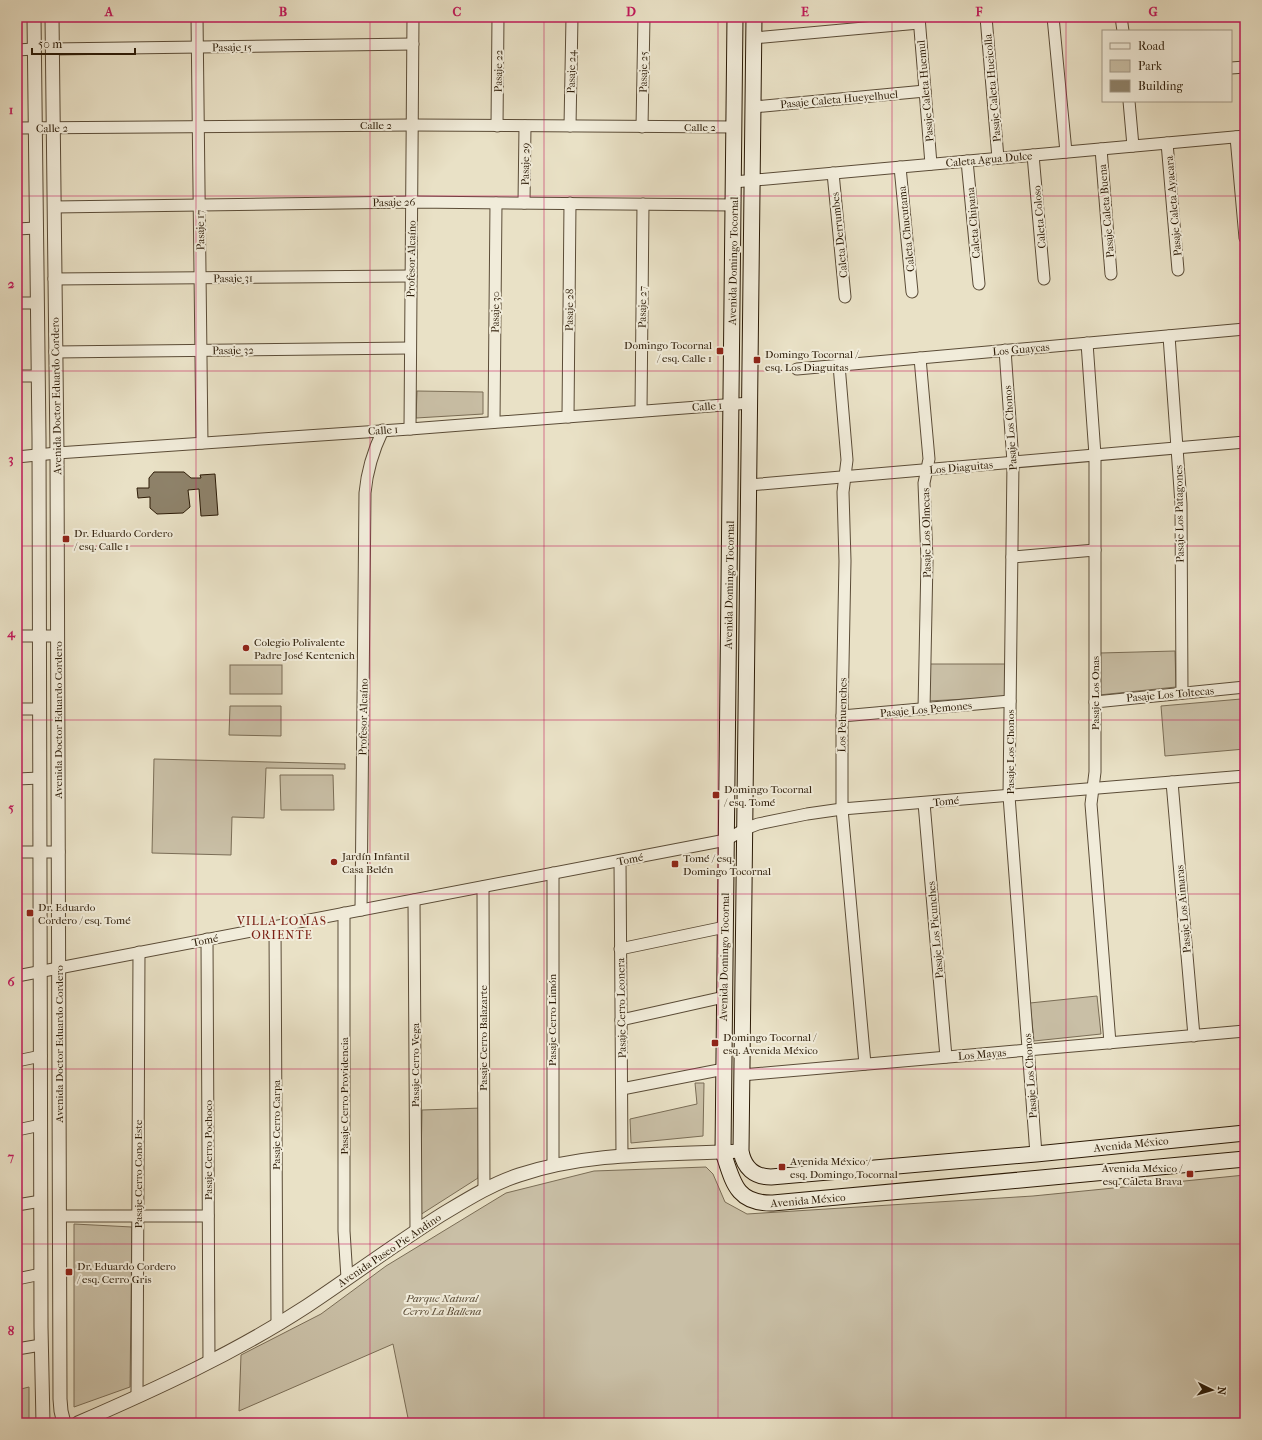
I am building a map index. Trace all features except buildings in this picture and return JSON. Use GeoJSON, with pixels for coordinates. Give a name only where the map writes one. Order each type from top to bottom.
{"type":"FeatureCollection","features":[{"type":"Feature","properties":{"kind":"main road","name":"Avenida Domingo Tocornal"},"geometry":{"type":"LineString","coordinates":[[723,1152],[735,17]]}},
{"type":"Feature","properties":{"kind":"main road","name":"Avenida Domingo Tocornal"},"geometry":{"type":"LineString","coordinates":[[741,1151],[754,17]]}},
{"type":"Feature","properties":{"kind":"main road","name":"Avenida México"},"geometry":{"type":"LineString","coordinates":[[741,1151],[745,1164],[749,1170],[759,1176],[771,1177],[1036,1154],[1245,1133]]}},
{"type":"Feature","properties":{"kind":"main road","name":"Avenida México"},"geometry":{"type":"LineString","coordinates":[[723,1152],[735,1184],[741,1194],[754,1202],[767,1204],[1245,1159]]}},
{"type":"Feature","properties":{"kind":"street","name":"Avenida Doctor Eduardo Cordero"},"geometry":{"type":"LineString","coordinates":[[34,17],[39,455],[41,1345],[43,1423]]}},
{"type":"Feature","properties":{"kind":"street","name":"Avenida Doctor Eduardo Cordero"},"geometry":{"type":"LineString","coordinates":[[52,17],[59,852],[60,1399],[64,1423]]}},
{"type":"Feature","properties":{"kind":"street","name":"Pasaje 17"},"geometry":{"type":"LineString","coordinates":[[197,17],[202,443]]}},
{"type":"Feature","properties":{"kind":"street","name":"Profesor Alcaíno"},"geometry":{"type":"LineString","coordinates":[[410,428],[413,17]]}},
{"type":"Feature","properties":{"kind":"street","name":"Pasaje 22"},"geometry":{"type":"LineString","coordinates":[[497,126],[498,17]]}},
{"type":"Feature","properties":{"kind":"street","name":"Pasaje 24"},"geometry":{"type":"LineString","coordinates":[[570,126],[572,17]]}},
{"type":"Feature","properties":{"kind":"street","name":"Pasaje 25"},"geometry":{"type":"LineString","coordinates":[[642,127],[644,17]]}},
{"type":"Feature","properties":{"kind":"street","name":"Pasaje Caleta Hueicolla"},"geometry":{"type":"LineString","coordinates":[[986,17],[998,158]]}},
{"type":"Feature","properties":{"kind":"street"},"geometry":{"type":"LineString","coordinates":[[1054,17],[1066,152]]}},
{"type":"Feature","properties":{"kind":"street"},"geometry":{"type":"LineString","coordinates":[[1122,17],[1123,30]]}},
{"type":"Feature","properties":{"kind":"street"},"geometry":{"type":"LineString","coordinates":[[753,38],[919,20]]}},
{"type":"Feature","properties":{"kind":"street","name":"Pasaje Caleta Huemul"},"geometry":{"type":"LineString","coordinates":[[919,20],[931,164]]}},
{"type":"Feature","properties":{"kind":"street","name":"Pasaje 15"},"geometry":{"type":"LineString","coordinates":[[52,49],[413,44]]}},
{"type":"Feature","properties":{"kind":"street"},"geometry":{"type":"LineString","coordinates":[[17,50],[34,49]]}},
{"type":"Feature","properties":{"kind":"street"},"geometry":{"type":"LineString","coordinates":[[1232,68],[1245,67]]}},
{"type":"Feature","properties":{"kind":"street","name":"Pasaje Caleta Hueyelhuel"},"geometry":{"type":"LineString","coordinates":[[753,107],[925,91]]}},
{"type":"Feature","properties":{"kind":"street"},"geometry":{"type":"LineString","coordinates":[[1129,102],[1133,146]]}},
{"type":"Feature","properties":{"kind":"street","name":"Calle 2"},"geometry":{"type":"LineString","coordinates":[[17,128],[412,125],[734,127]]}},
{"type":"Feature","properties":{"kind":"street","name":"Pasaje 29"},"geometry":{"type":"LineString","coordinates":[[524,203],[525,126]]}},
{"type":"Feature","properties":{"kind":"street"},"geometry":{"type":"LineString","coordinates":[[1240,137],[1245,238]]}},
{"type":"Feature","properties":{"kind":"street","name":"Caleta Agua Dulce"},"geometry":{"type":"LineString","coordinates":[[734,182],[1240,137]]}},
{"type":"Feature","properties":{"kind":"street","name":"Pasaje Caleta Ayacara"},"geometry":{"type":"LineString","coordinates":[[1167,143],[1178,270]]}},
{"type":"Feature","properties":{"kind":"street","name":"Pasaje Caleta Buena"},"geometry":{"type":"LineString","coordinates":[[1101,149],[1111,274]]}},
{"type":"Feature","properties":{"kind":"street","name":"Caleta Coloso"},"geometry":{"type":"LineString","coordinates":[[1033,155],[1044,279]]}},
{"type":"Feature","properties":{"kind":"street","name":"Caleta Chipana"},"geometry":{"type":"LineString","coordinates":[[967,161],[979,284]]}},
{"type":"Feature","properties":{"kind":"street","name":"Caleta Chucutama"},"geometry":{"type":"LineString","coordinates":[[900,167],[912,292]]}},
{"type":"Feature","properties":{"kind":"street","name":"Caleta Derrumbes"},"geometry":{"type":"LineString","coordinates":[[834,173],[845,297]]}},
{"type":"Feature","properties":{"kind":"street","name":"Pasaje 26"},"geometry":{"type":"LineString","coordinates":[[54,207],[412,202],[734,205]]}},
{"type":"Feature","properties":{"kind":"street","name":"Pasaje 30"},"geometry":{"type":"LineString","coordinates":[[494,422],[496,203]]}},
{"type":"Feature","properties":{"kind":"street","name":"Pasaje 28"},"geometry":{"type":"LineString","coordinates":[[568,416],[570,203]]}},
{"type":"Feature","properties":{"kind":"street","name":"Pasaje 27"},"geometry":{"type":"LineString","coordinates":[[641,411],[643,204]]}},
{"type":"Feature","properties":{"kind":"street"},"geometry":{"type":"LineString","coordinates":[[17,229],[36,228]]}},
{"type":"Feature","properties":{"kind":"street","name":"Pasaje 31"},"geometry":{"type":"LineString","coordinates":[[54,279],[411,276]]}},
{"type":"Feature","properties":{"kind":"street"},"geometry":{"type":"LineString","coordinates":[[17,303],[37,303]]}},
{"type":"Feature","properties":{"kind":"street","name":"Los Guaycas"},"geometry":{"type":"LineString","coordinates":[[797,369],[1245,329]]}},
{"type":"Feature","properties":{"kind":"street","name":"Pasaje Los Patagones"},"geometry":{"type":"LineString","coordinates":[[1169,336],[1181,504],[1182,693]]}},
{"type":"Feature","properties":{"kind":"street","name":"Pasaje Los Onas"},"geometry":{"type":"LineString","coordinates":[[1087,343],[1096,455],[1095,772],[1091,804],[1110,1043]]}},
{"type":"Feature","properties":{"kind":"street","name":"Pasaje 32"},"geometry":{"type":"LineString","coordinates":[[55,352],[410,348]]}},
{"type":"Feature","properties":{"kind":"street","name":"Pasaje Los Chonos"},"geometry":{"type":"LineString","coordinates":[[1005,350],[1013,462],[1009,796],[1036,1154]]}},
{"type":"Feature","properties":{"kind":"street","name":"Pasaje Los Olmecas"},"geometry":{"type":"LineString","coordinates":[[920,358],[929,459],[924,483],[927,568],[924,709]]}},
{"type":"Feature","properties":{"kind":"street","name":"Los Pehuenches"},"geometry":{"type":"LineString","coordinates":[[839,365],[847,460],[843,492],[845,561],[842,809],[865,1064]]}},
{"type":"Feature","properties":{"kind":"street"},"geometry":{"type":"LineString","coordinates":[[17,376],[38,376]]}},
{"type":"Feature","properties":{"kind":"street","name":"Calle 1"},"geometry":{"type":"LineString","coordinates":[[17,457],[750,403]]}},
{"type":"Feature","properties":{"kind":"street","name":"Profesor Alcaíno"},"geometry":{"type":"LineString","coordinates":[[361,910],[365,493],[366,477],[370,460],[383,430]]}},
{"type":"Feature","properties":{"kind":"street","name":"Los Diaguitas"},"geometry":{"type":"LineString","coordinates":[[749,485],[1245,442]]}},
{"type":"Feature","properties":{"kind":"street"},"geometry":{"type":"LineString","coordinates":[[1012,556],[1095,550]]}},
{"type":"Feature","properties":{"kind":"street"},"geometry":{"type":"LineString","coordinates":[[17,636],[57,636]]}},
{"type":"Feature","properties":{"kind":"street","name":"Pasaje Los Toltecas"},"geometry":{"type":"LineString","coordinates":[[1095,702],[1245,687]]}},
{"type":"Feature","properties":{"kind":"street","name":"Pasaje Los Pemones"},"geometry":{"type":"LineString","coordinates":[[842,716],[1010,702]]}},
{"type":"Feature","properties":{"kind":"street"},"geometry":{"type":"LineString","coordinates":[[17,709],[40,709]]}},
{"type":"Feature","properties":{"kind":"street","name":"Tomé"},"geometry":{"type":"LineString","coordinates":[[17,976],[726,840],[745,829],[758,824],[788,817],[842,809],[1245,776]]}},
{"type":"Feature","properties":{"kind":"street"},"geometry":{"type":"LineString","coordinates":[[17,779],[40,778]]}},
{"type":"Feature","properties":{"kind":"street","name":"Pasaje Los Aimaras"},"geometry":{"type":"LineString","coordinates":[[1172,782],[1194,1036]]}},
{"type":"Feature","properties":{"kind":"street","name":"Pasaje Los Picunches"},"geometry":{"type":"LineString","coordinates":[[924,803],[946,1057]]}},
{"type":"Feature","properties":{"kind":"street"},"geometry":{"type":"LineString","coordinates":[[17,852],[59,852]]}},
{"type":"Feature","properties":{"kind":"street","name":"Pasaje Cerro Leonera"},"geometry":{"type":"LineString","coordinates":[[620,861],[622,1156]]}},
{"type":"Feature","properties":{"kind":"street","name":"Pasaje Cerro Limón"},"geometry":{"type":"LineString","coordinates":[[552,873],[553,1166]]}},
{"type":"Feature","properties":{"kind":"street","name":"Pasaje Cerro Balazarte"},"geometry":{"type":"LineString","coordinates":[[483,887],[484,1190]]}},
{"type":"Feature","properties":{"kind":"street","name":"Pasaje Cerro Vega"},"geometry":{"type":"LineString","coordinates":[[414,900],[416,1230]]}},
{"type":"Feature","properties":{"kind":"street","name":"Pasaje Cerro Providencia"},"geometry":{"type":"LineString","coordinates":[[344,913],[344,1223],[346,1278]]}},
{"type":"Feature","properties":{"kind":"street","name":"Pasaje Cerro Carpa"},"geometry":{"type":"LineString","coordinates":[[275,926],[277,1324]]}},
{"type":"Feature","properties":{"kind":"street"},"geometry":{"type":"LineString","coordinates":[[620,949],[725,927]]}},
{"type":"Feature","properties":{"kind":"street","name":"Pasaje Cerro Pochoco"},"geometry":{"type":"LineString","coordinates":[[207,939],[209,1362]]}},
{"type":"Feature","properties":{"kind":"street","name":"Pasaje Cerro Cono Este"},"geometry":{"type":"LineString","coordinates":[[137,1396],[139,952]]}},
{"type":"Feature","properties":{"kind":"street"},"geometry":{"type":"LineString","coordinates":[[621,1020],[724,997]]}},
{"type":"Feature","properties":{"kind":"street","name":"Los Mayas"},"geometry":{"type":"LineString","coordinates":[[742,1075],[1245,1031]]}},
{"type":"Feature","properties":{"kind":"street"},"geometry":{"type":"LineString","coordinates":[[17,1061],[41,1056]]}},
{"type":"Feature","properties":{"kind":"street"},"geometry":{"type":"LineString","coordinates":[[622,1089],[724,1069]]}},
{"type":"Feature","properties":{"kind":"street"},"geometry":{"type":"LineString","coordinates":[[17,1130],[41,1125]]}},
{"type":"Feature","properties":{"kind":"street"},"geometry":{"type":"LineString","coordinates":[[723,1152],[741,1151]]}},
{"type":"Feature","properties":{"kind":"street","name":"Avenida Paseo Pie Andino"},"geometry":{"type":"LineString","coordinates":[[78,1423],[209,1362],[277,1324],[305,1307],[416,1230],[484,1190],[518,1175],[553,1166],[622,1156],[723,1152]]}},
{"type":"Feature","properties":{"kind":"street"},"geometry":{"type":"LineString","coordinates":[[17,1205],[41,1201]]}},
{"type":"Feature","properties":{"kind":"street"},"geometry":{"type":"LineString","coordinates":[[59,1216],[208,1216]]}},
{"type":"Feature","properties":{"kind":"street"},"geometry":{"type":"LineString","coordinates":[[17,1280],[41,1274]]}},
{"type":"Feature","properties":{"kind":"street"},"geometry":{"type":"LineString","coordinates":[[17,1349],[41,1345]]}},
{"type":"Feature","properties":{"kind":"green space"},"geometry":{"type":"Polygon","coordinates":[[[417,391],[483,392],[483,414],[416,418],[417,391]]]}},
{"type":"Feature","properties":{"kind":"green space"},"geometry":{"type":"Polygon","coordinates":[[[1175,651],[1176,687],[1099,695],[1100,653],[1175,651]]]}},
{"type":"Feature","properties":{"kind":"green space"},"geometry":{"type":"Polygon","coordinates":[[[929,664],[1006,664],[1005,697],[928,701],[929,664]]]}},
{"type":"Feature","properties":{"kind":"green space"},"geometry":{"type":"Polygon","coordinates":[[[230,665],[282,665],[282,694],[230,694],[230,665]]]}},
{"type":"Feature","properties":{"kind":"green space"},"geometry":{"type":"Polygon","coordinates":[[[1241,699],[1245,749],[1165,756],[1161,706],[1241,699]]]}},
{"type":"Feature","properties":{"kind":"green space"},"geometry":{"type":"Polygon","coordinates":[[[230,706],[281,706],[281,736],[229,735],[230,706]]]}},
{"type":"Feature","properties":{"kind":"green space"},"geometry":{"type":"Polygon","coordinates":[[[154,759],[345,764],[345,769],[266,768],[264,818],[232,817],[231,855],[152,853],[154,759]]]}},
{"type":"Feature","properties":{"kind":"green space"},"geometry":{"type":"Polygon","coordinates":[[[280,775],[333,775],[334,810],[281,810],[280,775]]]}},
{"type":"Feature","properties":{"kind":"green space"},"geometry":{"type":"Polygon","coordinates":[[[1097,996],[1101,1034],[1034,1041],[1030,1003],[1097,996]]]}},
{"type":"Feature","properties":{"kind":"green space"},"geometry":{"type":"Polygon","coordinates":[[[695,1083],[704,1083],[703,1136],[631,1143],[630,1119],[697,1104],[695,1083]]]}},
{"type":"Feature","properties":{"kind":"green space"},"geometry":{"type":"Polygon","coordinates":[[[482,1108],[478,1178],[420,1215],[422,1110],[482,1108]]]}},
{"type":"Feature","properties":{"kind":"green space","name":"Parque Natural Cerro La Ballena"},"geometry":{"type":"Polygon","coordinates":[[[706,1167],[713,1174],[725,1202],[747,1214],[1033,1196],[1245,1175],[1245,1423],[409,1423],[393,1344],[239,1411],[241,1355],[321,1314],[386,1266],[506,1193],[594,1171],[706,1167]]]}},
{"type":"Feature","properties":{"kind":"green space"},"geometry":{"type":"Polygon","coordinates":[[[74,1224],[132,1227],[130,1387],[74,1407],[74,1224]]]}},
{"type":"Feature","properties":{"kind":"green space"},"geometry":{"type":"Polygon","coordinates":[[[29,1387],[29,1423],[17,1423],[17,1390],[29,1387]]]}},
{"type":"Feature","properties":{"kind":"place","name":"Domingo Tocornal / esq. Calle 1"},"geometry":{"type":"Point","coordinates":[720,351]}},
{"type":"Feature","properties":{"kind":"place","name":"Domingo Tocornal / esq. Los Diaguitas"},"geometry":{"type":"Point","coordinates":[757,360]}},
{"type":"Feature","properties":{"kind":"place","name":"Dr. Eduardo Cordero / esq. Calle 1"},"geometry":{"type":"Point","coordinates":[66,539]}},
{"type":"Feature","properties":{"kind":"place","name":"Colegio Polivalente Padre José Kentenich"},"geometry":{"type":"Point","coordinates":[246,648]}},
{"type":"Feature","properties":{"kind":"place","name":"Domingo Tocornal / esq. Tomé"},"geometry":{"type":"Point","coordinates":[716,795]}},
{"type":"Feature","properties":{"kind":"place","name":"Jardín Infantil Casa Belén"},"geometry":{"type":"Point","coordinates":[334,862]}},
{"type":"Feature","properties":{"kind":"place","name":"Tomé / esq. Domingo Tocornal"},"geometry":{"type":"Point","coordinates":[675,864]}},
{"type":"Feature","properties":{"kind":"place","name":"Dr. Eduardo Cordero / esq. Tomé"},"geometry":{"type":"Point","coordinates":[30,913]}},
{"type":"Feature","properties":{"kind":"place","name":"Domingo Tocornal / esq. Avenida México"},"geometry":{"type":"Point","coordinates":[715,1043]}},
{"type":"Feature","properties":{"kind":"place","name":"Avenida México / esq. Domingo Tocornal"},"geometry":{"type":"Point","coordinates":[782,1167]}},
{"type":"Feature","properties":{"kind":"place","name":"Avenida México / esq. Caleta Brava"},"geometry":{"type":"Point","coordinates":[1190,1174]}},
{"type":"Feature","properties":{"kind":"place","name":"Dr. Eduardo Cordero / esq. Cerro Gris"},"geometry":{"type":"Point","coordinates":[69,1272]}},
{"type":"Feature","properties":{"kind":"district","name":"VILLA LOMAS ORIENTE"},"geometry":{"type":"Point","coordinates":[282,928]}}]}
